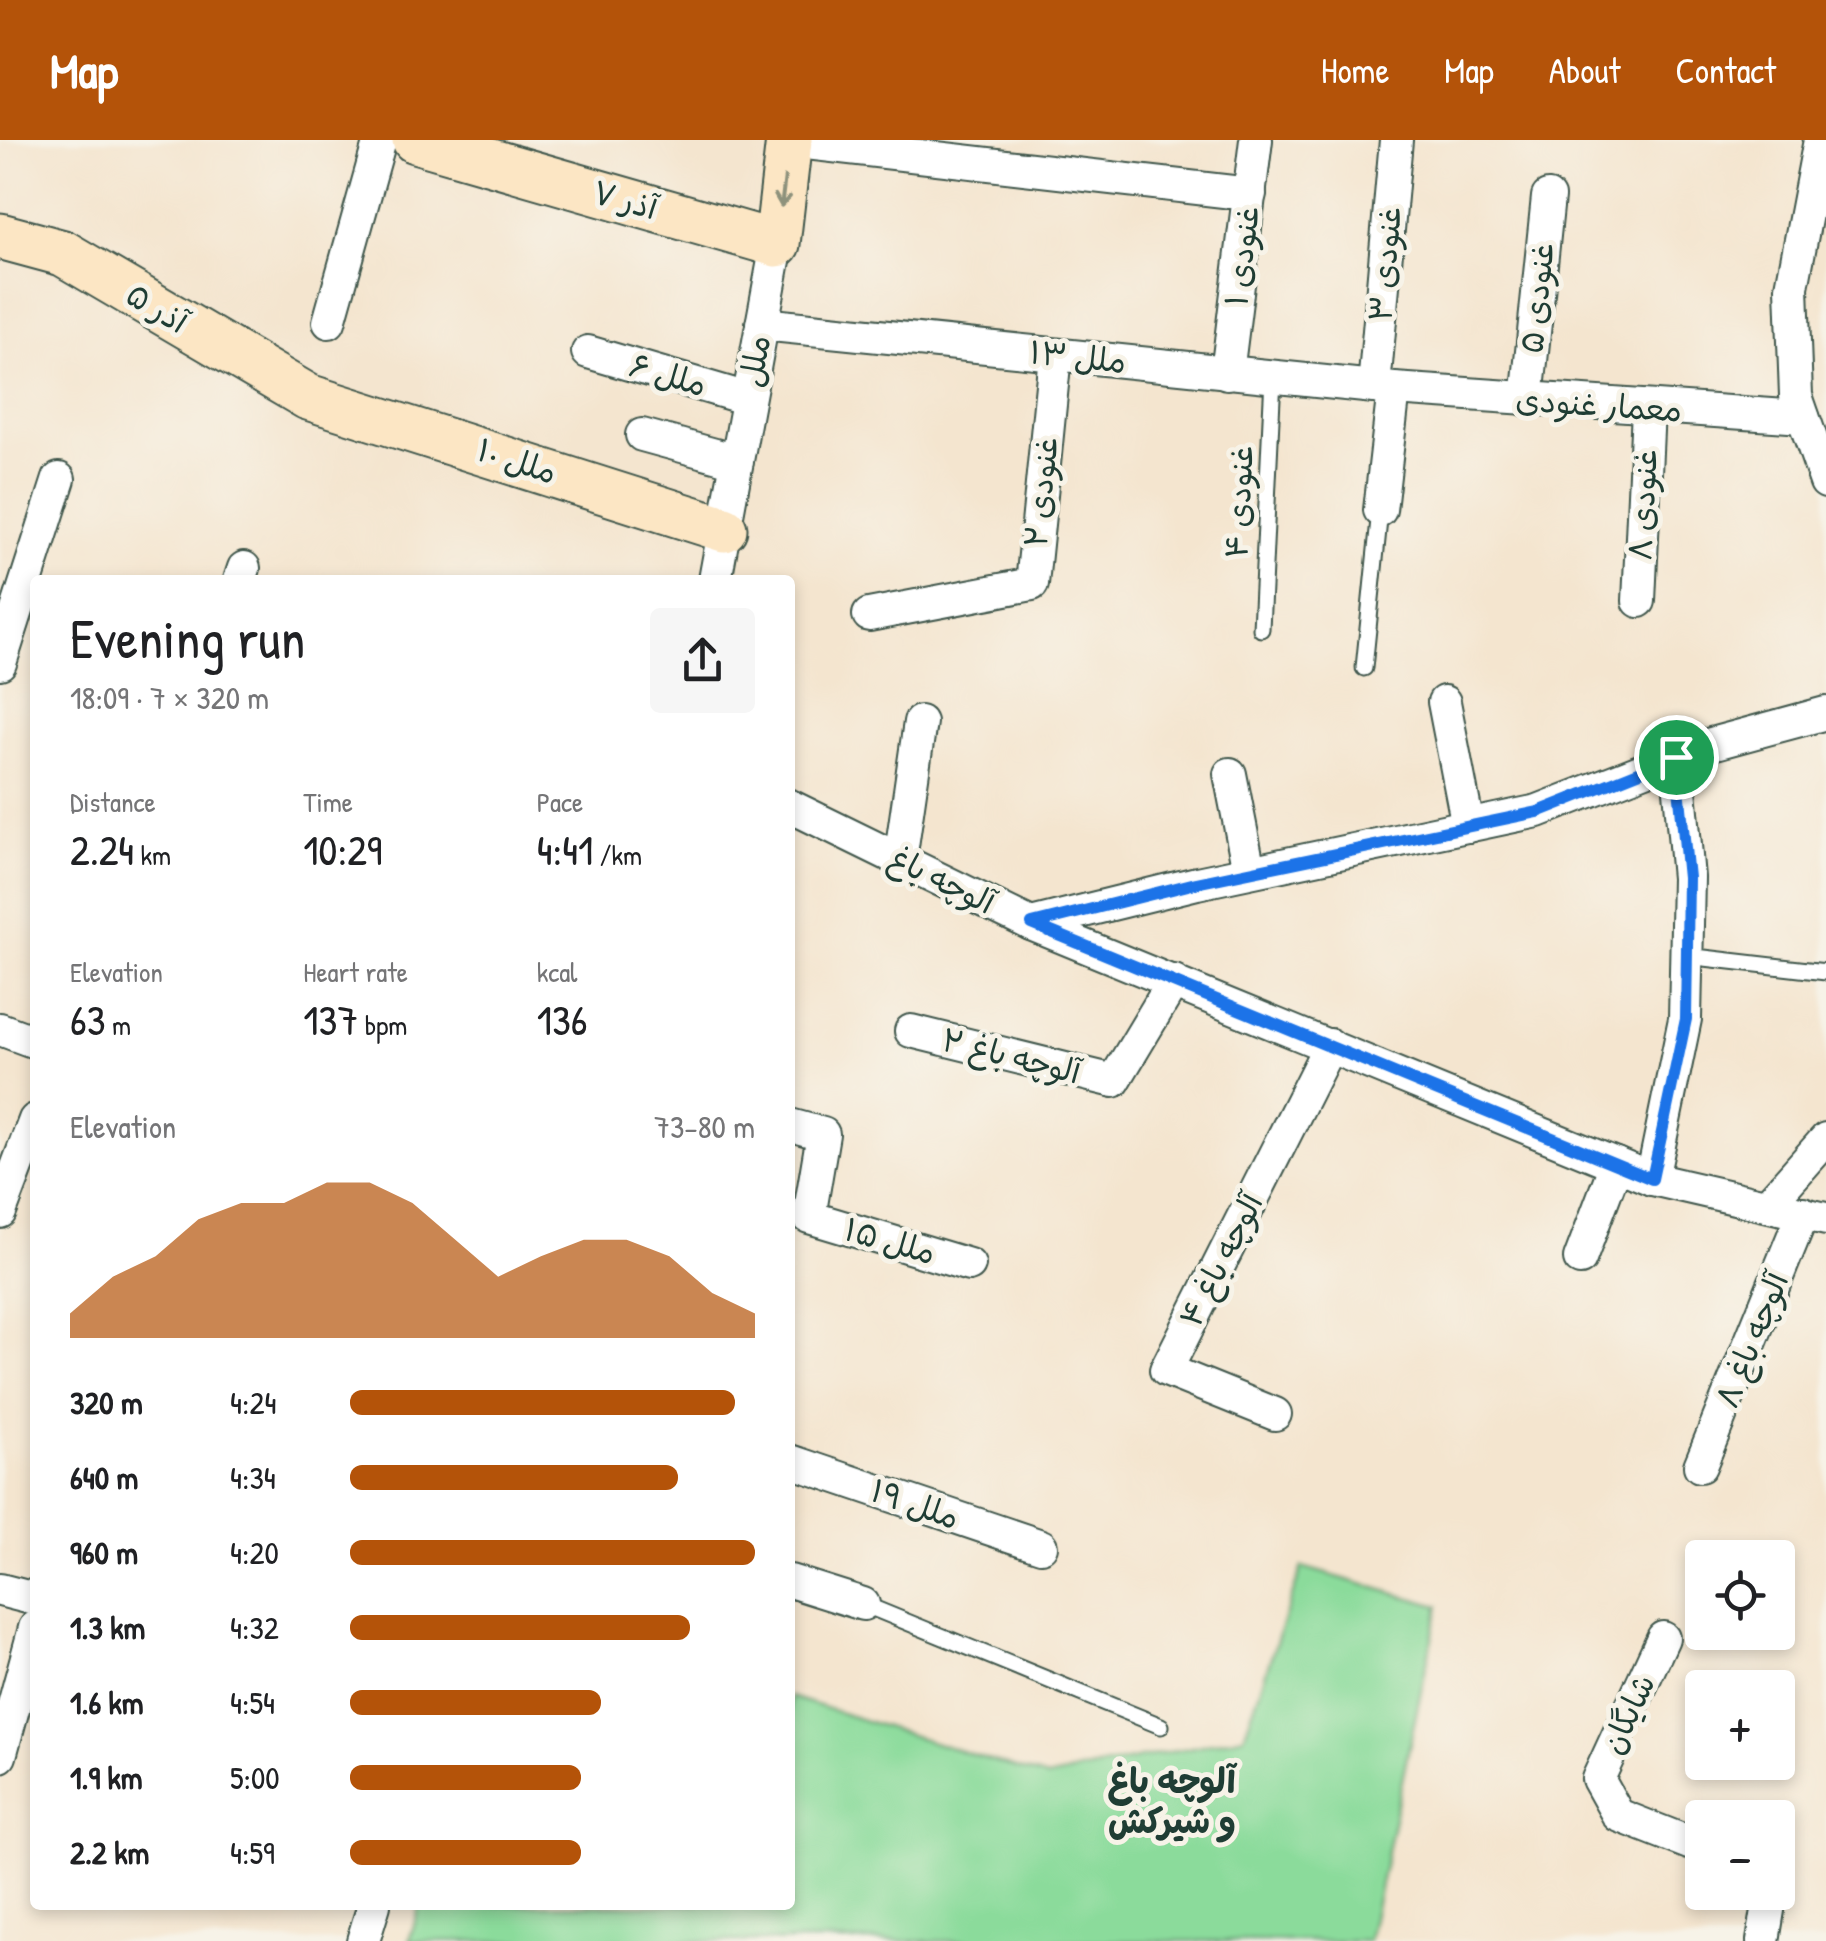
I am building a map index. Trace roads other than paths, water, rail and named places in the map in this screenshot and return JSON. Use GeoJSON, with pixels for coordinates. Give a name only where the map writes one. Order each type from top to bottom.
{"type":"FeatureCollection","features":[{"type":"Feature","properties":{"kind":"street"},"geometry":{"type":"LineString","coordinates":[[329,322],[380,140]]}},
{"type":"Feature","properties":{"kind":"street","name":"آذر ۷"},"geometry":{"type":"LineString","coordinates":[[414,140],[462,146],[777,244]]}},
{"type":"Feature","properties":{"kind":"street"},"geometry":{"type":"LineString","coordinates":[[789,140],[1250,194]]}},
{"type":"Feature","properties":{"kind":"street","name":"ملل"},"geometry":{"type":"LineString","coordinates":[[716,575],[777,244],[789,140]]}},
{"type":"Feature","properties":{"kind":"street","name":"۱ غنودی"},"geometry":{"type":"LineString","coordinates":[[1226,372],[1256,140]]}},
{"type":"Feature","properties":{"kind":"street","name":"۳ غنودی"},"geometry":{"type":"LineString","coordinates":[[1380,510],[1396,140]]}},
{"type":"Feature","properties":{"kind":"street"},"geometry":{"type":"LineString","coordinates":[[1820,140],[1792,287],[1796,396],[1826,482]]}},
{"type":"Feature","properties":{"kind":"street","name":"۵ غنودی"},"geometry":{"type":"LineString","coordinates":[[1527,400],[1548,197]]}},
{"type":"Feature","properties":{"kind":"street","name":"آذر ۵"},"geometry":{"type":"LineString","coordinates":[[0,236],[63,253],[308,397]]}},
{"type":"Feature","properties":{"kind":"street","name":"ملل ۱۳"},"geometry":{"type":"LineString","coordinates":[[762,324],[1384,388]]}},
{"type":"Feature","properties":{"kind":"street","name":"۶ ملل"},"geometry":{"type":"LineString","coordinates":[[588,352],[748,398]]}},
{"type":"Feature","properties":{"kind":"street","name":"۲ غنودی"},"geometry":{"type":"LineString","coordinates":[[869,615],[1032,584],[1055,355]]}},
{"type":"Feature","properties":{"kind":"street","name":"معمار غنودی"},"geometry":{"type":"LineString","coordinates":[[1384,388],[1803,417]]}},
{"type":"Feature","properties":{"kind":"street","name":"۱۰ ملل"},"geometry":{"type":"LineString","coordinates":[[308,397],[724,529]]}},
{"type":"Feature","properties":{"kind":"street","name":"۸ غنودی"},"geometry":{"type":"LineString","coordinates":[[1639,601],[1648,409]]}},
{"type":"Feature","properties":{"kind":"street"},"geometry":{"type":"LineString","coordinates":[[642,434],[737,461]]}},
{"type":"Feature","properties":{"kind":"street"},"geometry":{"type":"LineString","coordinates":[[0,662],[59,480]]}},
{"type":"Feature","properties":{"kind":"street"},"geometry":{"type":"LineString","coordinates":[[1444,702],[1468,826]]}},
{"type":"Feature","properties":{"kind":"street"},"geometry":{"type":"LineString","coordinates":[[1032,924],[1249,872],[1538,812],[1676,757],[1826,713]]}},
{"type":"Feature","properties":{"kind":"street"},"geometry":{"type":"LineString","coordinates":[[900,860],[920,722]]}},
{"type":"Feature","properties":{"kind":"street"},"geometry":{"type":"LineString","coordinates":[[1652,1179],[1686,1019],[1688,878],[1676,757]]}},
{"type":"Feature","properties":{"kind":"street"},"geometry":{"type":"LineString","coordinates":[[1230,774],[1249,872]]}},
{"type":"Feature","properties":{"kind":"street","name":"آلوچه باغ"},"geometry":{"type":"LineString","coordinates":[[795,808],[1032,924],[1652,1179],[1814,1216]]}},
{"type":"Feature","properties":{"kind":"street","name":"۲ آلوچه باغ"},"geometry":{"type":"LineString","coordinates":[[911,1031],[1114,1081],[1174,981]]}},
{"type":"Feature","properties":{"kind":"street"},"geometry":{"type":"LineString","coordinates":[[0,1029],[30,1040]]}},
{"type":"Feature","properties":{"kind":"street","name":"۴ آلوچه باغ"},"geometry":{"type":"LineString","coordinates":[[1275,1414],[1166,1370],[1330,1045]]}},
{"type":"Feature","properties":{"kind":"street","name":"ملل ۱۵"},"geometry":{"type":"LineString","coordinates":[[795,1126],[823,1134],[810,1218],[969,1264]]}},
{"type":"Feature","properties":{"kind":"street"},"geometry":{"type":"LineString","coordinates":[[0,1212],[30,1133]]}},
{"type":"Feature","properties":{"kind":"street"},"geometry":{"type":"LineString","coordinates":[[1769,1204],[1826,1138]]}},
{"type":"Feature","properties":{"kind":"street"},"geometry":{"type":"LineString","coordinates":[[1580,1259],[1616,1164]]}},
{"type":"Feature","properties":{"kind":"street","name":"۸ آلوچه باغ"},"geometry":{"type":"LineString","coordinates":[[1700,1466],[1814,1216]]}},
{"type":"Feature","properties":{"kind":"street","name":"ملل ۱۹"},"geometry":{"type":"LineString","coordinates":[[795,1463],[1040,1546]]}},
{"type":"Feature","properties":{"kind":"street"},"geometry":{"type":"LineString","coordinates":[[795,1583],[863,1604]]}},
{"type":"Feature","properties":{"kind":"street"},"geometry":{"type":"LineString","coordinates":[[0,1590],[30,1598]]}},
{"type":"Feature","properties":{"kind":"street","name":"شایگان"},"geometry":{"type":"LineString","coordinates":[[1664,1638],[1598,1778],[1618,1815],[1685,1841]]}},
{"type":"Feature","properties":{"kind":"street"},"geometry":{"type":"LineString","coordinates":[[0,1756],[30,1646]]}},
{"type":"Feature","properties":{"kind":"street"},"geometry":{"type":"LineString","coordinates":[[363,1941],[370,1910]]}},
{"type":"Feature","properties":{"kind":"street"},"geometry":{"type":"LineString","coordinates":[[1763,1941],[1768,1910]]}},
{"type":"Feature","properties":{"kind":"lane","name":"۴ غنودی"},"geometry":{"type":"LineString","coordinates":[[1261,628],[1273,377]]}},
{"type":"Feature","properties":{"kind":"lane"},"geometry":{"type":"LineString","coordinates":[[1364,668],[1380,510]]}},
{"type":"Feature","properties":{"kind":"lane"},"geometry":{"type":"LineString","coordinates":[[1686,956],[1826,972]]}},
{"type":"Feature","properties":{"kind":"lane"},"geometry":{"type":"LineString","coordinates":[[863,1604],[1161,1726]]}},
{"type":"Feature","properties":{"kind":"district","name":"آلوچه باغ و شیرکش"},"geometry":{"type":"Point","coordinates":[1172,1801]}}]}
